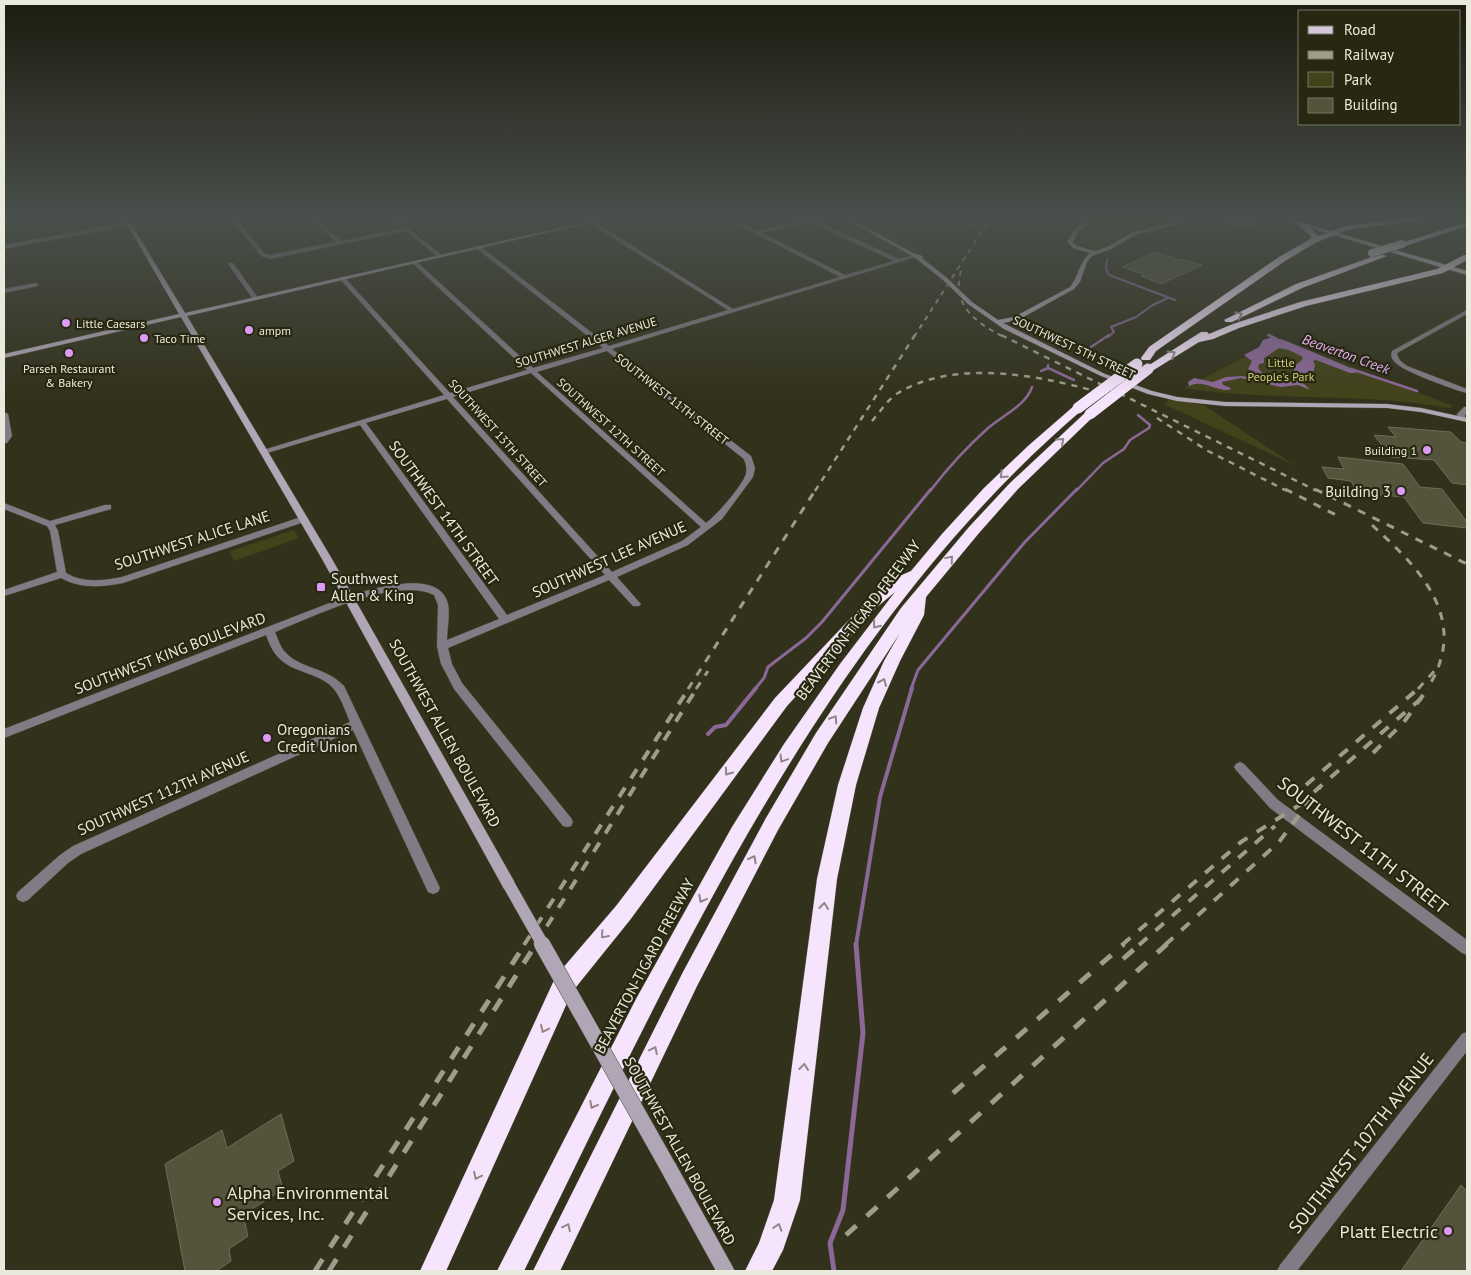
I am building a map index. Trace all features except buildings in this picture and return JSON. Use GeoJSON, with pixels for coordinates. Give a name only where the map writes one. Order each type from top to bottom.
{"type":"FeatureCollection","features":[{"type":"Feature","properties":{"kind":"highway"},"geometry":{"type":"LineString","coordinates":[[1146,358],[1152,350],[1257,276]]}},
{"type":"Feature","properties":{"kind":"highway","name":"BEAVERTON-TIGARD FREEWAY"},"geometry":{"type":"LineString","coordinates":[[510,1271],[581,1129],[733,841],[801,729],[858,648],[958,522],[999,479],[1078,408],[1137,364],[1212,320],[1286,284],[1306,276]]}},
{"type":"Feature","properties":{"kind":"highway"},"geometry":{"type":"LineString","coordinates":[[546,1271],[690,979],[772,824],[822,738],[870,663],[906,612],[974,530],[1014,486],[1090,414],[1148,369],[1196,339],[1268,300],[1324,276]]}},
{"type":"Feature","properties":{"kind":"highway"},"geometry":{"type":"LineString","coordinates":[[1196,339],[1210,337],[1236,326],[1303,304],[1419,276]]}},
{"type":"Feature","properties":{"kind":"highway"},"geometry":{"type":"LineString","coordinates":[[433,1271],[564,984],[623,913],[781,702],[872,604],[898,582],[917,574]]}},
{"type":"Feature","properties":{"kind":"highway"},"geometry":{"type":"LineString","coordinates":[[758,1271],[770,1250],[787,1200],[827,879],[846,785],[871,708],[892,661],[917,615],[920,597]]}},
{"type":"Feature","properties":{"kind":"street","name":"SOUTHWEST ALLEN BOULEVARD"},"geometry":{"type":"LineString","coordinates":[[160,276],[304,520],[726,1271]]}},
{"type":"Feature","properties":{"kind":"street"},"geometry":{"type":"LineString","coordinates":[[240,276],[256,298]]}},
{"type":"Feature","properties":{"kind":"street"},"geometry":{"type":"LineString","coordinates":[[4,356],[349,276]]}},
{"type":"Feature","properties":{"kind":"street","name":"SOUTHWEST 12TH STREET"},"geometry":{"type":"LineString","coordinates":[[430,276],[706,528]]}},
{"type":"Feature","properties":{"kind":"street","name":"SOUTHWEST 11TH STREET"},"geometry":{"type":"LineString","coordinates":[[516,276],[748,458]]}},
{"type":"Feature","properties":{"kind":"street"},"geometry":{"type":"LineString","coordinates":[[679,276],[733,310]]}},
{"type":"Feature","properties":{"kind":"street","name":"SOUTHWEST 5TH STREET"},"geometry":{"type":"LineString","coordinates":[[943,276],[970,303],[1022,336],[1120,382],[1163,396],[1237,405],[1377,405],[1421,410],[1464,419]]}},
{"type":"Feature","properties":{"kind":"street"},"geometry":{"type":"LineString","coordinates":[[1000,322],[1016,319],[1072,288],[1079,276]]}},
{"type":"Feature","properties":{"kind":"street","name":"SOUTHWEST ALGER AVENUE"},"geometry":{"type":"LineString","coordinates":[[264,451],[844,277]]}},
{"type":"Feature","properties":{"kind":"street","name":"SOUTHWEST 13TH STREET"},"geometry":{"type":"LineString","coordinates":[[342,278],[636,604]]}},
{"type":"Feature","properties":{"kind":"street"},"geometry":{"type":"LineString","coordinates":[[4,291],[36,285]]}},
{"type":"Feature","properties":{"kind":"street"},"geometry":{"type":"LineString","coordinates":[[1467,312],[1394,352],[1395,360],[1405,367],[1467,390]]}},
{"type":"Feature","properties":{"kind":"street"},"geometry":{"type":"LineString","coordinates":[[1464,419],[1461,414],[1467,410]]}},
{"type":"Feature","properties":{"kind":"street"},"geometry":{"type":"LineString","coordinates":[[4,414],[8,436],[4,441]]}},
{"type":"Feature","properties":{"kind":"street","name":"SOUTHWEST 14TH STREET"},"geometry":{"type":"LineString","coordinates":[[362,422],[505,620]]}},
{"type":"Feature","properties":{"kind":"street","name":"SOUTHWEST LEE AVENUE"},"geometry":{"type":"LineString","coordinates":[[442,646],[611,576],[685,543],[719,517],[749,477],[751,468],[748,458]]}},
{"type":"Feature","properties":{"kind":"street"},"geometry":{"type":"LineString","coordinates":[[4,506],[50,524],[108,507]]}},
{"type":"Feature","properties":{"kind":"street","name":"SOUTHWEST ALICE LANE"},"geometry":{"type":"LineString","coordinates":[[62,574],[71,580],[80,582],[123,580],[304,520]]}},
{"type":"Feature","properties":{"kind":"street"},"geometry":{"type":"LineString","coordinates":[[4,592],[62,574],[54,531],[50,524]]}},
{"type":"Feature","properties":{"kind":"street","name":"SOUTHWEST KING BOULEVARD"},"geometry":{"type":"LineString","coordinates":[[4,734],[348,599],[410,586],[427,587],[441,596],[443,603],[442,646]]}},
{"type":"Feature","properties":{"kind":"street"},"geometry":{"type":"LineString","coordinates":[[269,630],[284,658],[319,672],[334,682],[340,689],[434,888]]}},
{"type":"Feature","properties":{"kind":"street"},"geometry":{"type":"LineString","coordinates":[[442,646],[444,663],[458,686],[567,822]]}},
{"type":"Feature","properties":{"kind":"street","name":"SOUTHWEST 112TH AVENUE"},"geometry":{"type":"LineString","coordinates":[[23,896],[64,859],[77,850],[355,724]]}},
{"type":"Feature","properties":{"kind":"street","name":"SOUTHWEST 11TH STREET"},"geometry":{"type":"LineString","coordinates":[[1240,767],[1274,804],[1467,948]]}},
{"type":"Feature","properties":{"kind":"street","name":"SOUTHWEST 107TH AVENUE"},"geometry":{"type":"LineString","coordinates":[[1286,1271],[1467,1039]]}},
{"type":"Feature","properties":{"kind":"green space","name":"Little People's Park"},"geometry":{"type":"Polygon","coordinates":[[[1280,339],[1453,406],[1449,408],[1416,403],[1350,398],[1250,395],[1184,388],[1280,339]]]}},
{"type":"Feature","properties":{"kind":"green space"},"geometry":{"type":"Polygon","coordinates":[[[1170,399],[1204,405],[1294,465],[1164,404],[1170,399]]]}},
{"type":"Feature","properties":{"kind":"green space"},"geometry":{"type":"Polygon","coordinates":[[[294,530],[299,538],[234,561],[230,551],[294,530]]]}},
{"type":"Feature","properties":{"kind":"shaded area"},"geometry":{"type":"Polygon","coordinates":[[[1272,337],[1284,340],[1353,369],[1356,373],[1350,373],[1316,360],[1313,361],[1315,365],[1314,370],[1302,382],[1310,390],[1298,385],[1281,387],[1241,378],[1222,382],[1223,385],[1231,388],[1229,390],[1204,384],[1189,386],[1188,382],[1194,378],[1213,382],[1226,377],[1242,376],[1270,382],[1248,369],[1252,361],[1244,355],[1259,347],[1263,340],[1272,337]],[[1279,348],[1264,358],[1264,363],[1259,364],[1258,368],[1266,376],[1276,381],[1292,381],[1296,377],[1293,367],[1303,357],[1289,350],[1279,348]]]}},
{"type":"Feature","properties":{"kind":"waterway","name":"Beaverton Creek"},"geometry":{"type":"LineString","coordinates":[[1113,276],[1175,300]]}},
{"type":"Feature","properties":{"kind":"waterway"},"geometry":{"type":"LineString","coordinates":[[1108,337],[1114,332],[1111,327],[1136,317],[1153,305],[1168,298]]}},
{"type":"Feature","properties":{"kind":"waterway"},"geometry":{"type":"LineString","coordinates":[[1091,347],[1109,335]]}},
{"type":"Feature","properties":{"kind":"waterway","name":"Beaverton Creek"},"geometry":{"type":"LineString","coordinates":[[1268,335],[1272,337]]}},
{"type":"Feature","properties":{"kind":"waterway","name":"Beaverton Creek"},"geometry":{"type":"LineString","coordinates":[[1269,335],[1277,339]]}},
{"type":"Feature","properties":{"kind":"waterway"},"geometry":{"type":"LineString","coordinates":[[1041,371],[1048,368]]}},
{"type":"Feature","properties":{"kind":"waterway"},"geometry":{"type":"LineString","coordinates":[[1048,368],[1074,380]]}},
{"type":"Feature","properties":{"kind":"waterway","name":"Beaverton Creek"},"geometry":{"type":"LineString","coordinates":[[1351,369],[1417,391]]}},
{"type":"Feature","properties":{"kind":"waterway"},"geometry":{"type":"LineString","coordinates":[[930,491],[957,458],[993,424],[1019,405],[1029,394],[1032,387]]}},
{"type":"Feature","properties":{"kind":"waterway"},"geometry":{"type":"LineString","coordinates":[[1076,491],[1103,463],[1124,449],[1130,440],[1149,428],[1150,425],[1138,415]]}},
{"type":"Feature","properties":{"kind":"waterway"},"geometry":{"type":"LineString","coordinates":[[755,689],[764,678],[768,667],[806,638],[822,622],[931,489]]}},
{"type":"Feature","properties":{"kind":"waterway"},"geometry":{"type":"LineString","coordinates":[[911,689],[918,670],[1024,543],[1077,489]]}},
{"type":"Feature","properties":{"kind":"waterway"},"geometry":{"type":"LineString","coordinates":[[708,734],[715,727],[726,725],[756,688]]}},
{"type":"Feature","properties":{"kind":"waterway"},"geometry":{"type":"LineString","coordinates":[[856,945],[880,797],[912,688]]}},
{"type":"Feature","properties":{"kind":"waterway"},"geometry":{"type":"LineString","coordinates":[[834,1271],[830,1243],[843,1210],[863,1033],[856,945]]}},
{"type":"Feature","properties":{"kind":"railway"},"geometry":{"type":"LineString","coordinates":[[914,337],[953,276]]}},
{"type":"Feature","properties":{"kind":"railway"},"geometry":{"type":"LineString","coordinates":[[960,276],[960,294],[968,312],[984,326],[1004,337]]}},
{"type":"Feature","properties":{"kind":"railway"},"geometry":{"type":"LineString","coordinates":[[815,491],[915,335]]}},
{"type":"Feature","properties":{"kind":"railway"},"geometry":{"type":"LineString","coordinates":[[1001,335],[1317,491]]}},
{"type":"Feature","properties":{"kind":"railway"},"geometry":{"type":"LineString","coordinates":[[872,421],[887,402],[898,393],[922,382],[948,376],[975,373],[1031,377],[1109,395]]}},
{"type":"Feature","properties":{"kind":"railway"},"geometry":{"type":"LineString","coordinates":[[1157,418],[1208,451],[1287,491]]}},
{"type":"Feature","properties":{"kind":"railway"},"geometry":{"type":"LineString","coordinates":[[688,689],[816,489]]}},
{"type":"Feature","properties":{"kind":"railway"},"geometry":{"type":"LineString","coordinates":[[1285,489],[1336,515]]}},
{"type":"Feature","properties":{"kind":"railway"},"geometry":{"type":"LineString","coordinates":[[1315,489],[1467,564]]}},
{"type":"Feature","properties":{"kind":"railway"},"geometry":{"type":"LineString","coordinates":[[1372,525],[1416,570],[1428,586],[1437,604],[1443,623],[1444,644],[1438,668],[1428,689]]}},
{"type":"Feature","properties":{"kind":"railway"},"geometry":{"type":"LineString","coordinates":[[1419,688],[1437,668]]}},
{"type":"Feature","properties":{"kind":"railway"},"geometry":{"type":"LineString","coordinates":[[696,689],[708,671]]}},
{"type":"Feature","properties":{"kind":"railway"},"geometry":{"type":"LineString","coordinates":[[524,945],[689,688]]}},
{"type":"Feature","properties":{"kind":"railway"},"geometry":{"type":"LineString","coordinates":[[535,945],[697,688]]}},
{"type":"Feature","properties":{"kind":"railway"},"geometry":{"type":"LineString","coordinates":[[1306,785],[1419,688]]}},
{"type":"Feature","properties":{"kind":"railway"},"geometry":{"type":"LineString","coordinates":[[1420,699],[1428,688]]}},
{"type":"Feature","properties":{"kind":"railway"},"geometry":{"type":"LineString","coordinates":[[1420,699],[1425,695]]}},
{"type":"Feature","properties":{"kind":"railway"},"geometry":{"type":"LineString","coordinates":[[1314,792],[1420,699]]}},
{"type":"Feature","properties":{"kind":"railway"},"geometry":{"type":"LineString","coordinates":[[1373,753],[1404,722],[1420,699]]}},
{"type":"Feature","properties":{"kind":"railway"},"geometry":{"type":"LineString","coordinates":[[1165,945],[1279,842],[1320,787]]}},
{"type":"Feature","properties":{"kind":"railway"},"geometry":{"type":"LineString","coordinates":[[1122,945],[1241,842],[1301,804]]}},
{"type":"Feature","properties":{"kind":"railway"},"geometry":{"type":"LineString","coordinates":[[1139,945],[1275,826]]}},
{"type":"Feature","properties":{"kind":"railway"},"geometry":{"type":"LineString","coordinates":[[315,1271],[525,944]]}},
{"type":"Feature","properties":{"kind":"railway"},"geometry":{"type":"LineString","coordinates":[[329,1271],[536,944]]}},
{"type":"Feature","properties":{"kind":"railway"},"geometry":{"type":"LineString","coordinates":[[953,1093],[1124,944]]}},
{"type":"Feature","properties":{"kind":"railway"},"geometry":{"type":"LineString","coordinates":[[1123,959],[1140,944]]}},
{"type":"Feature","properties":{"kind":"railway"},"geometry":{"type":"LineString","coordinates":[[846,1235],[1167,944]]}},
{"type":"Feature","properties":{"kind":"place","name":"Little Caesars"},"geometry":{"type":"Point","coordinates":[66,323]}},
{"type":"Feature","properties":{"kind":"place","name":"ampm"},"geometry":{"type":"Point","coordinates":[249,330]}},
{"type":"Feature","properties":{"kind":"place","name":"Taco Time"},"geometry":{"type":"Point","coordinates":[144,338]}},
{"type":"Feature","properties":{"kind":"place","name":"Parseh Restaurant & Bakery"},"geometry":{"type":"Point","coordinates":[69,353]}},
{"type":"Feature","properties":{"kind":"place","name":"Building 1"},"geometry":{"type":"Point","coordinates":[1427,450]}},
{"type":"Feature","properties":{"kind":"place","name":"Building 3"},"geometry":{"type":"Point","coordinates":[1401,491]}},
{"type":"Feature","properties":{"kind":"place","name":"Southwest Allen & King"},"geometry":{"type":"Point","coordinates":[321,587]}},
{"type":"Feature","properties":{"kind":"place","name":"Oregonians Credit Union"},"geometry":{"type":"Point","coordinates":[267,738]}},
{"type":"Feature","properties":{"kind":"place","name":"Alpha Environmental Services, Inc."},"geometry":{"type":"Point","coordinates":[217,1202]}},
{"type":"Feature","properties":{"kind":"place","name":"Platt Electric"},"geometry":{"type":"Point","coordinates":[1448,1231]}}]}
